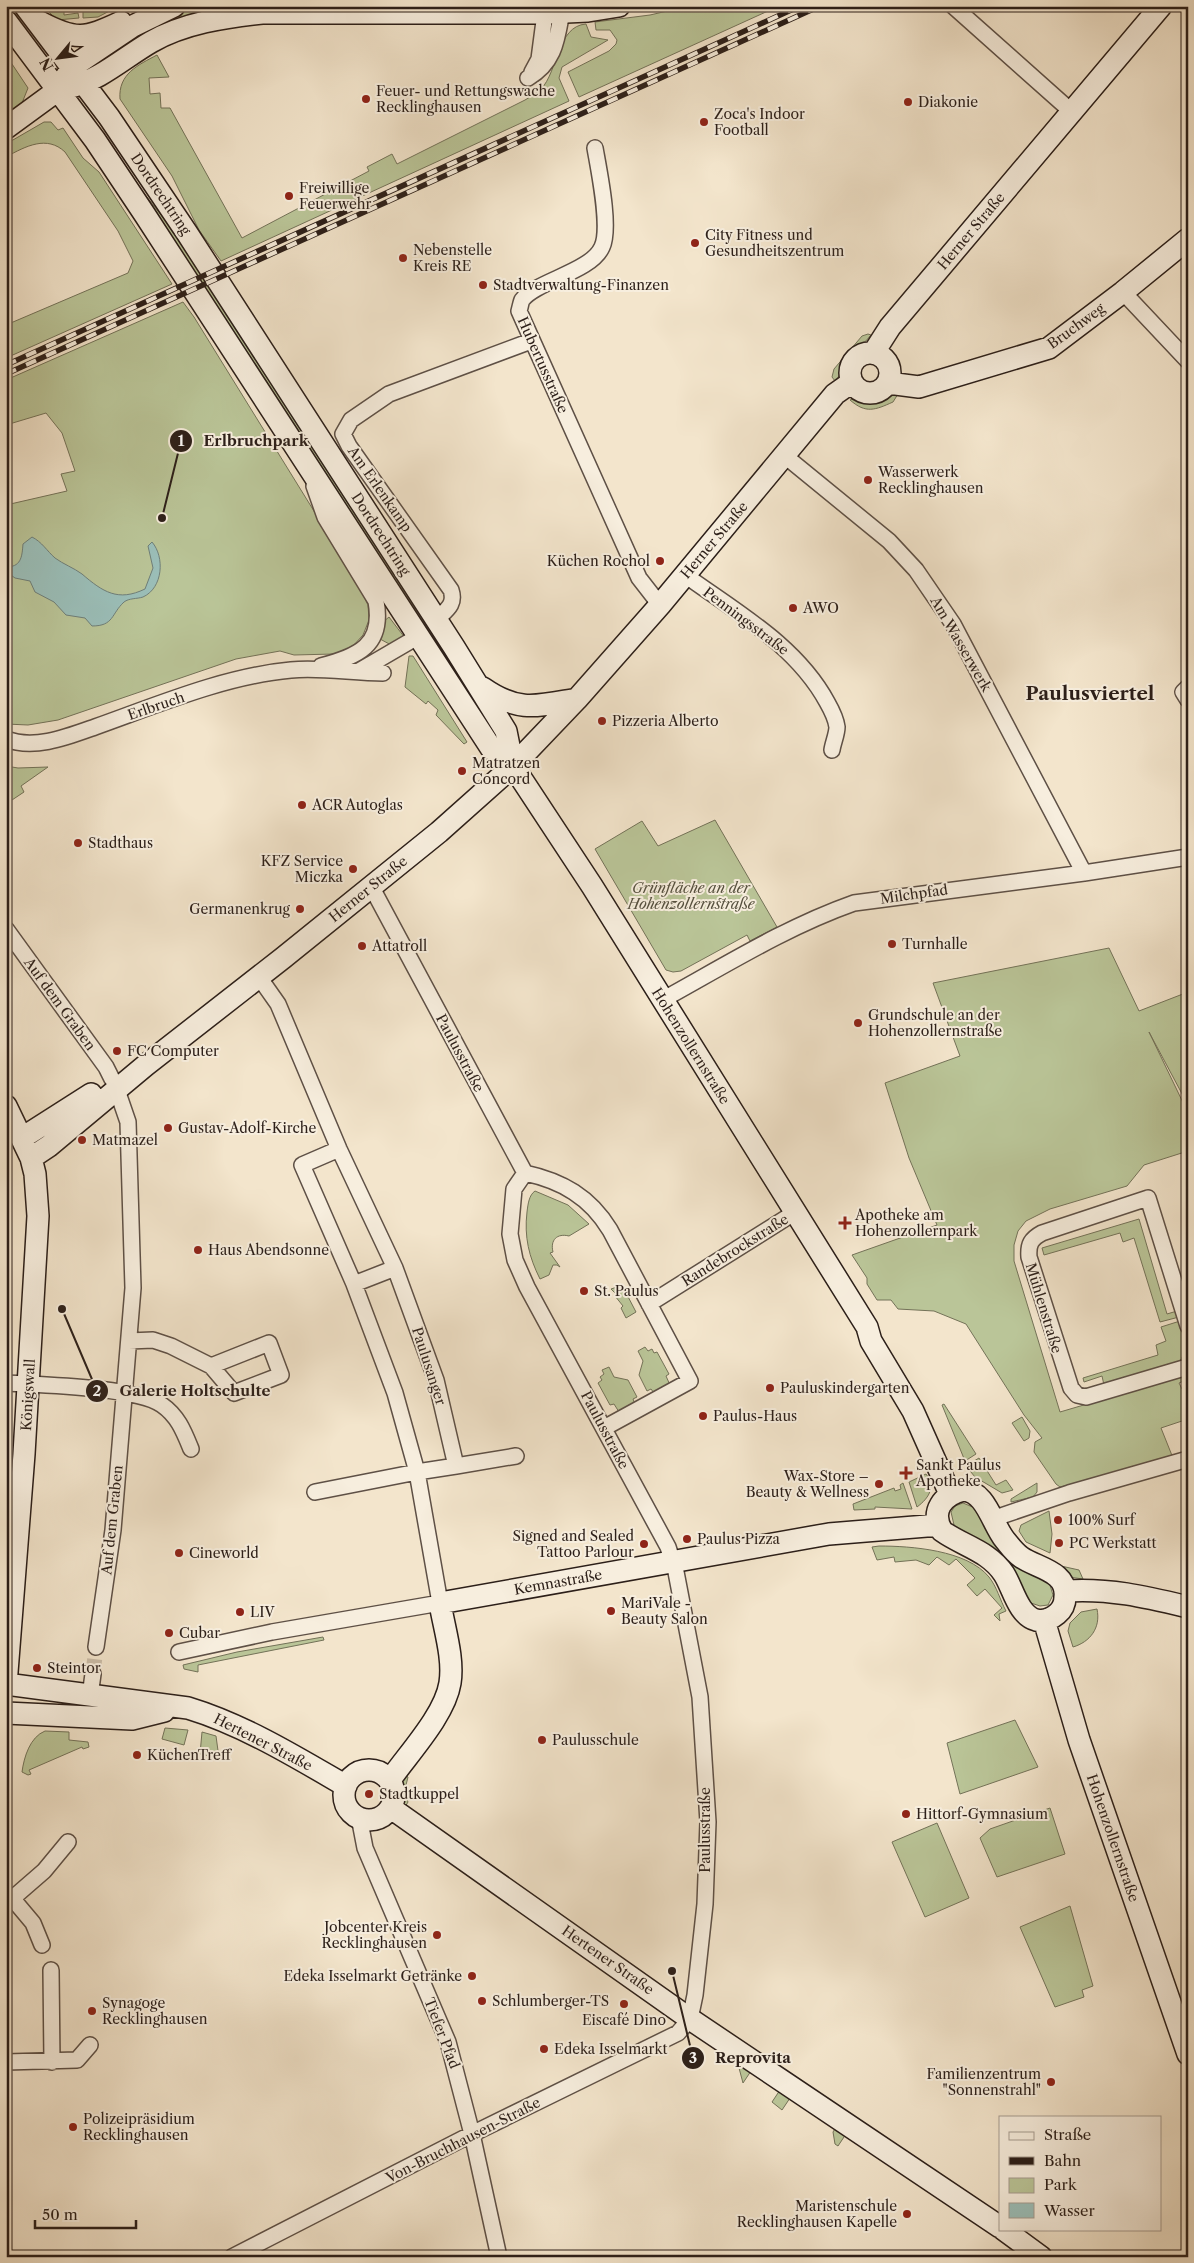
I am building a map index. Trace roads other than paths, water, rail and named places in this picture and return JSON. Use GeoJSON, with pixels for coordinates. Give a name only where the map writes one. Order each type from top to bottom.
{"type":"FeatureCollection","features":[{"type":"Feature","properties":{"kind":"main road"},"geometry":{"type":"LineString","coordinates":[[30,13],[60,32],[84,37],[128,19],[169,6]]}},
{"type":"Feature","properties":{"kind":"main road"},"geometry":{"type":"LineString","coordinates":[[6,128],[78,76],[133,26],[174,6]]}},
{"type":"Feature","properties":{"kind":"main road"},"geometry":{"type":"LineString","coordinates":[[78,76],[153,41],[196,24],[229,16],[262,13],[554,10],[620,6]]}},
{"type":"Feature","properties":{"kind":"main road","name":"Herner Straße"},"geometry":{"type":"LineString","coordinates":[[874,352],[890,327],[1161,6]]}},
{"type":"Feature","properties":{"kind":"main road","name":"Dordrechtring"},"geometry":{"type":"LineString","coordinates":[[30,13],[78,76],[187,232],[478,685],[506,731],[514,766]]}},
{"type":"Feature","properties":{"kind":"main road","name":"Dordrechtring"},"geometry":{"type":"LineString","coordinates":[[6,21],[58,90],[145,215],[305,465],[491,748],[514,766]]}},
{"type":"Feature","properties":{"kind":"main road","name":"Bruchweg"},"geometry":{"type":"LineString","coordinates":[[888,383],[919,387],[1049,348],[1124,292],[1188,239]]}},
{"type":"Feature","properties":{"kind":"main road"},"geometry":{"type":"LineString","coordinates":[[866,352],[874,352],[881,355],[890,367],[888,383],[883,389],[874,393],[865,393],[857,389],[852,382],[850,367],[854,360],[866,352]]}},
{"type":"Feature","properties":{"kind":"main road","name":"Herner Straße"},"geometry":{"type":"LineString","coordinates":[[22,1138],[146,1065],[439,832],[514,766],[577,699],[660,605],[835,394],[852,382]]}},
{"type":"Feature","properties":{"kind":"main road"},"geometry":{"type":"LineString","coordinates":[[478,685],[507,703],[534,707],[577,699]]}},
{"type":"Feature","properties":{"kind":"main road","name":"Hohenzollernstraße"},"geometry":{"type":"LineString","coordinates":[[514,766],[592,886],[794,1213],[867,1327],[883,1332],[912,1381],[956,1492]]}},
{"type":"Feature","properties":{"kind":"main road","name":"Herner Straße"},"geometry":{"type":"LineString","coordinates":[[31,1158],[49,1146],[86,1114],[114,1085]]}},
{"type":"Feature","properties":{"kind":"main road","name":"Königswall"},"geometry":{"type":"LineString","coordinates":[[6,1106],[31,1158],[35,1174],[38,1216],[29,1384],[6,1685]]}},
{"type":"Feature","properties":{"kind":"main road"},"geometry":{"type":"LineString","coordinates":[[956,1492],[977,1495],[984,1502],[992,1519],[996,1529],[1012,1549],[1025,1559],[1053,1573],[1066,1591],[1064,1605],[1060,1612],[1044,1620],[1037,1620],[1024,1612],[1004,1574],[987,1555],[948,1535],[939,1525],[939,1507],[956,1492]]}},
{"type":"Feature","properties":{"kind":"main road","name":"Kemnastraße"},"geometry":{"type":"LineString","coordinates":[[440,1603],[828,1534],[939,1525]]}},
{"type":"Feature","properties":{"kind":"main road"},"geometry":{"type":"LineString","coordinates":[[1066,1591],[1104,1590],[1137,1594],[1188,1607]]}},
{"type":"Feature","properties":{"kind":"main road"},"geometry":{"type":"LineString","coordinates":[[390,1780],[437,1716],[450,1683],[450,1666],[440,1603]]}},
{"type":"Feature","properties":{"kind":"main road","name":"Hohenzollernstraße"},"geometry":{"type":"LineString","coordinates":[[1044,1620],[1079,1740],[1188,2054]]}},
{"type":"Feature","properties":{"kind":"main road","name":"Hertener Straße"},"geometry":{"type":"LineString","coordinates":[[6,1685],[209,1714],[267,1742],[346,1786]]}},
{"type":"Feature","properties":{"kind":"main road","name":"Hertener Straße"},"geometry":{"type":"LineString","coordinates":[[6,1713],[132,1719],[177,1708]]}},
{"type":"Feature","properties":{"kind":"main road"},"geometry":{"type":"LineString","coordinates":[[368,1770],[382,1774],[390,1780],[394,1796],[391,1808],[385,1814],[377,1819],[368,1820],[359,1818],[347,1807],[344,1796],[346,1786],[355,1774],[368,1770]]}},
{"type":"Feature","properties":{"kind":"main road","name":"Hertener Straße"},"geometry":{"type":"LineString","coordinates":[[391,1808],[690,2019],[999,2226]]}},
{"type":"Feature","properties":{"kind":"main road","name":"Hertener Straße"},"geometry":{"type":"LineString","coordinates":[[1005,2230],[1041,2257]]}},
{"type":"Feature","properties":{"kind":"street"},"geometry":{"type":"LineString","coordinates":[[953,6],[1072,112]]}},
{"type":"Feature","properties":{"kind":"street","name":"Hubertusstraße"},"geometry":{"type":"LineString","coordinates":[[595,148],[603,204],[605,232],[603,246],[598,254],[576,269],[522,300],[519,311],[639,578],[660,605]]}},
{"type":"Feature","properties":{"kind":"street"},"geometry":{"type":"LineString","coordinates":[[1124,292],[1188,361]]}},
{"type":"Feature","properties":{"kind":"street","name":"Am Erlenkamp"},"geometry":{"type":"LineString","coordinates":[[436,620],[451,606],[454,599],[451,590],[349,446],[343,434],[345,427],[350,420],[389,394],[531,340]]}},
{"type":"Feature","properties":{"kind":"street","name":"Am Wasserwerk"},"geometry":{"type":"LineString","coordinates":[[785,456],[889,541],[916,570],[953,624],[1084,873]]}},
{"type":"Feature","properties":{"kind":"street","name":"Dordrechtring"},"geometry":{"type":"LineString","coordinates":[[305,465],[325,517],[376,601],[379,616]]}},
{"type":"Feature","properties":{"kind":"street","name":"Penningsstraße"},"geometry":{"type":"LineString","coordinates":[[685,575],[787,649],[803,666],[818,685],[837,727],[832,750]]}},
{"type":"Feature","properties":{"kind":"street","name":"Erlbruch"},"geometry":{"type":"LineString","coordinates":[[6,739],[19,744],[45,742],[84,731],[255,674],[308,669],[350,658],[369,643],[379,616]]}},
{"type":"Feature","properties":{"kind":"street"},"geometry":{"type":"LineString","coordinates":[[355,673],[419,636]]}},
{"type":"Feature","properties":{"kind":"street","name":"Erlbruch"},"geometry":{"type":"LineString","coordinates":[[308,669],[383,673]]}},
{"type":"Feature","properties":{"kind":"street"},"geometry":{"type":"LineString","coordinates":[[1188,687],[1183,692],[1188,700]]}},
{"type":"Feature","properties":{"kind":"street","name":"Milchpfad"},"geometry":{"type":"LineString","coordinates":[[662,1000],[792,929],[823,914],[854,903],[1084,873],[1188,857]]}},
{"type":"Feature","properties":{"kind":"street","name":"Paulusstraße"},"geometry":{"type":"LineString","coordinates":[[371,886],[525,1173],[514,1189],[510,1234],[515,1260],[668,1547],[673,1562],[700,1697],[708,1822],[704,1904],[696,1986],[690,2019]]}},
{"type":"Feature","properties":{"kind":"street","name":"Auf dem Graben"},"geometry":{"type":"LineString","coordinates":[[6,929],[106,1067],[128,1122],[133,1288],[113,1530],[96,1647]]}},
{"type":"Feature","properties":{"kind":"street","name":"Paulusanger"},"geometry":{"type":"LineString","coordinates":[[259,977],[278,1004],[340,1148],[395,1268],[436,1380],[456,1466]]}},
{"type":"Feature","properties":{"kind":"street"},"geometry":{"type":"LineString","coordinates":[[340,1148],[302,1165],[354,1284],[395,1393],[417,1472],[440,1603]]}},
{"type":"Feature","properties":{"kind":"street"},"geometry":{"type":"LineString","coordinates":[[525,1173],[553,1180],[586,1200],[596,1210],[610,1230],[690,1381],[604,1428]]}},
{"type":"Feature","properties":{"kind":"street","name":"Mühlenstraße"},"geometry":{"type":"LineString","coordinates":[[1188,1326],[1148,1198],[1050,1230],[1032,1238],[1028,1247],[1029,1257],[1063,1368],[1070,1388],[1077,1395],[1086,1397],[1184,1368],[1188,1370]]}},
{"type":"Feature","properties":{"kind":"street","name":"Randebrockstraße"},"geometry":{"type":"LineString","coordinates":[[650,1304],[794,1213]]}},
{"type":"Feature","properties":{"kind":"street"},"geometry":{"type":"LineString","coordinates":[[354,1284],[395,1268]]}},
{"type":"Feature","properties":{"kind":"street"},"geometry":{"type":"LineString","coordinates":[[128,1341],[152,1340],[162,1343],[211,1366]]}},
{"type":"Feature","properties":{"kind":"street"},"geometry":{"type":"LineString","coordinates":[[6,1383],[124,1392],[145,1396],[162,1404],[180,1423],[191,1449]]}},
{"type":"Feature","properties":{"kind":"street"},"geometry":{"type":"LineString","coordinates":[[315,1492],[417,1472],[516,1456]]}},
{"type":"Feature","properties":{"kind":"street"},"geometry":{"type":"LineString","coordinates":[[992,1519],[1188,1459]]}},
{"type":"Feature","properties":{"kind":"street","name":"Kemnastraße"},"geometry":{"type":"LineString","coordinates":[[179,1652],[272,1632],[440,1603]]}},
{"type":"Feature","properties":{"kind":"street"},"geometry":{"type":"LineString","coordinates":[[90,1696],[93,1674]]}},
{"type":"Feature","properties":{"kind":"street","name":"Tiefer Pfad"},"geometry":{"type":"LineString","coordinates":[[359,1818],[365,1848],[448,2042],[472,2134],[499,2257]]}},
{"type":"Feature","properties":{"kind":"street"},"geometry":{"type":"LineString","coordinates":[[42,1945],[33,1923],[9,1901],[44,1871],[68,1842]]}},
{"type":"Feature","properties":{"kind":"street"},"geometry":{"type":"LineString","coordinates":[[51,1970],[52,2062]]}},
{"type":"Feature","properties":{"kind":"street","name":"Von-Bruchhausen-Straße"},"geometry":{"type":"LineString","coordinates":[[232,2257],[472,2134],[678,2033],[690,2019]]}},
{"type":"Feature","properties":{"kind":"street"},"geometry":{"type":"LineString","coordinates":[[6,2062],[76,2060],[90,2045]]}},
{"type":"Feature","properties":{"kind":"water"},"geometry":{"type":"Polygon","coordinates":[[[32,537],[39,541],[58,560],[79,572],[97,586],[119,595],[127,595],[145,589],[153,568],[148,546],[152,542],[159,556],[160,572],[158,580],[150,593],[124,602],[108,622],[92,626],[85,618],[66,615],[54,602],[35,592],[30,581],[15,578],[8,573],[8,567],[19,562],[23,544],[32,537]]]}},
{"type":"Feature","properties":{"kind":"tunnel"},"geometry":{"type":"LineString","coordinates":[[93,1674],[96,1647]]}},
{"type":"Feature","properties":{"kind":"railway"},"geometry":{"type":"LineString","coordinates":[[6,365],[800,6]]}},
{"type":"Feature","properties":{"kind":"railway"},"geometry":{"type":"LineString","coordinates":[[6,374],[820,6]]}},
{"type":"Feature","properties":{"kind":"place","name":"Feuer- und Rettungswache Recklinghausen"},"geometry":{"type":"Point","coordinates":[366,99]}},
{"type":"Feature","properties":{"kind":"place","name":"Diakonie"},"geometry":{"type":"Point","coordinates":[908,102]}},
{"type":"Feature","properties":{"kind":"place","name":"Zoca's Indoor Football"},"geometry":{"type":"Point","coordinates":[704,122]}},
{"type":"Feature","properties":{"kind":"place","name":"Freiwillige Feuerwehr"},"geometry":{"type":"Point","coordinates":[289,196]}},
{"type":"Feature","properties":{"kind":"place","name":"City Fitness und Gesundheitszentrum"},"geometry":{"type":"Point","coordinates":[695,243]}},
{"type":"Feature","properties":{"kind":"place","name":"Nebenstelle Kreis RE"},"geometry":{"type":"Point","coordinates":[403,258]}},
{"type":"Feature","properties":{"kind":"place","name":"Stadtverwaltung-Finanzen"},"geometry":{"type":"Point","coordinates":[483,285]}},
{"type":"Feature","properties":{"kind":"place","name":"Wasserwerk Recklinghausen"},"geometry":{"type":"Point","coordinates":[868,480]}},
{"type":"Feature","properties":{"kind":"place","name":"Erlbruchpark"},"geometry":{"type":"Point","coordinates":[162,518]}},
{"type":"Feature","properties":{"kind":"place","name":"Küchen Rochol"},"geometry":{"type":"Point","coordinates":[660,561]}},
{"type":"Feature","properties":{"kind":"place","name":"AWO"},"geometry":{"type":"Point","coordinates":[793,608]}},
{"type":"Feature","properties":{"kind":"place","name":"Pizzeria Alberto"},"geometry":{"type":"Point","coordinates":[602,721]}},
{"type":"Feature","properties":{"kind":"place","name":"Matratzen Concord"},"geometry":{"type":"Point","coordinates":[462,771]}},
{"type":"Feature","properties":{"kind":"place","name":"ACR Autoglas"},"geometry":{"type":"Point","coordinates":[302,805]}},
{"type":"Feature","properties":{"kind":"place","name":"Stadthaus"},"geometry":{"type":"Point","coordinates":[78,843]}},
{"type":"Feature","properties":{"kind":"place","name":"KFZ Service Miczka"},"geometry":{"type":"Point","coordinates":[353,869]}},
{"type":"Feature","properties":{"kind":"place","name":"Germanenkrug"},"geometry":{"type":"Point","coordinates":[300,909]}},
{"type":"Feature","properties":{"kind":"place","name":"Turnhalle"},"geometry":{"type":"Point","coordinates":[892,944]}},
{"type":"Feature","properties":{"kind":"place","name":"Attatroll"},"geometry":{"type":"Point","coordinates":[362,946]}},
{"type":"Feature","properties":{"kind":"place","name":"Grundschule an der Hohenzollernstraße"},"geometry":{"type":"Point","coordinates":[858,1023]}},
{"type":"Feature","properties":{"kind":"place","name":"FC Computer"},"geometry":{"type":"Point","coordinates":[117,1051]}},
{"type":"Feature","properties":{"kind":"place","name":"Gustav-Adolf-Kirche"},"geometry":{"type":"Point","coordinates":[168,1128]}},
{"type":"Feature","properties":{"kind":"place","name":"Matmazel"},"geometry":{"type":"Point","coordinates":[82,1140]}},
{"type":"Feature","properties":{"kind":"place","name":"Apotheke am Hohenzollernpark"},"geometry":{"type":"Point","coordinates":[845,1223]}},
{"type":"Feature","properties":{"kind":"place","name":"Haus Abendsonne"},"geometry":{"type":"Point","coordinates":[198,1250]}},
{"type":"Feature","properties":{"kind":"place","name":"St. Paulus"},"geometry":{"type":"Point","coordinates":[584,1291]}},
{"type":"Feature","properties":{"kind":"place","name":"Galerie Holtschulte"},"geometry":{"type":"Point","coordinates":[62,1309]}},
{"type":"Feature","properties":{"kind":"place","name":"Pauluskindergarten"},"geometry":{"type":"Point","coordinates":[770,1388]}},
{"type":"Feature","properties":{"kind":"place","name":"Paulus-Haus"},"geometry":{"type":"Point","coordinates":[703,1416]}},
{"type":"Feature","properties":{"kind":"place","name":"Sankt Paulus Apotheke"},"geometry":{"type":"Point","coordinates":[906,1473]}},
{"type":"Feature","properties":{"kind":"place","name":"Wax-Store – Beauty & Wellness"},"geometry":{"type":"Point","coordinates":[879,1484]}},
{"type":"Feature","properties":{"kind":"place","name":"100% Surf"},"geometry":{"type":"Point","coordinates":[1058,1520]}},
{"type":"Feature","properties":{"kind":"place","name":"Paulus Pizza"},"geometry":{"type":"Point","coordinates":[687,1539]}},
{"type":"Feature","properties":{"kind":"place","name":"PC Werkstatt"},"geometry":{"type":"Point","coordinates":[1059,1543]}},
{"type":"Feature","properties":{"kind":"place","name":"Signed and Sealed Tattoo Parlour"},"geometry":{"type":"Point","coordinates":[644,1544]}},
{"type":"Feature","properties":{"kind":"place","name":"Cineworld"},"geometry":{"type":"Point","coordinates":[179,1553]}},
{"type":"Feature","properties":{"kind":"place","name":"MariVale - Beauty Salon"},"geometry":{"type":"Point","coordinates":[611,1611]}},
{"type":"Feature","properties":{"kind":"place","name":"LIV"},"geometry":{"type":"Point","coordinates":[240,1612]}},
{"type":"Feature","properties":{"kind":"place","name":"Cubar"},"geometry":{"type":"Point","coordinates":[169,1633]}},
{"type":"Feature","properties":{"kind":"place","name":"Steintor"},"geometry":{"type":"Point","coordinates":[37,1668]}},
{"type":"Feature","properties":{"kind":"place","name":"Paulusschule"},"geometry":{"type":"Point","coordinates":[542,1740]}},
{"type":"Feature","properties":{"kind":"place","name":"KüchenTreff"},"geometry":{"type":"Point","coordinates":[137,1755]}},
{"type":"Feature","properties":{"kind":"place","name":"Stadtkuppel"},"geometry":{"type":"Point","coordinates":[369,1794]}},
{"type":"Feature","properties":{"kind":"place","name":"Hittorf-Gymnasium"},"geometry":{"type":"Point","coordinates":[906,1814]}},
{"type":"Feature","properties":{"kind":"place","name":"Jobcenter Kreis Recklinghausen"},"geometry":{"type":"Point","coordinates":[437,1935]}},
{"type":"Feature","properties":{"kind":"place","name":"Reprovita"},"geometry":{"type":"Point","coordinates":[672,1971]}},
{"type":"Feature","properties":{"kind":"place","name":"Edeka Isselmarkt Getränke"},"geometry":{"type":"Point","coordinates":[472,1976]}},
{"type":"Feature","properties":{"kind":"place","name":"Schlumberger-TS"},"geometry":{"type":"Point","coordinates":[482,2001]}},
{"type":"Feature","properties":{"kind":"place","name":"Eiscafé Dino"},"geometry":{"type":"Point","coordinates":[624,2004]}},
{"type":"Feature","properties":{"kind":"place","name":"Synagoge Recklinghausen"},"geometry":{"type":"Point","coordinates":[92,2011]}},
{"type":"Feature","properties":{"kind":"place","name":"Edeka Isselmarkt"},"geometry":{"type":"Point","coordinates":[544,2049]}},
{"type":"Feature","properties":{"kind":"place","name":"Familienzentrum \"Sonnenstrahl\""},"geometry":{"type":"Point","coordinates":[1051,2082]}},
{"type":"Feature","properties":{"kind":"place","name":"Polizeipräsidium Recklinghausen"},"geometry":{"type":"Point","coordinates":[73,2127]}},
{"type":"Feature","properties":{"kind":"place","name":"Maristenschule Recklinghausen Kapelle"},"geometry":{"type":"Point","coordinates":[907,2214]}},
{"type":"Feature","properties":{"kind":"district","name":"Paulusviertel"},"geometry":{"type":"Point","coordinates":[1090,693]}},
{"type":"Feature","properties":{"kind":"park label","name":"Grünfläche an der Hohenzollernstraße"},"geometry":{"type":"Point","coordinates":[691,896]}}]}
